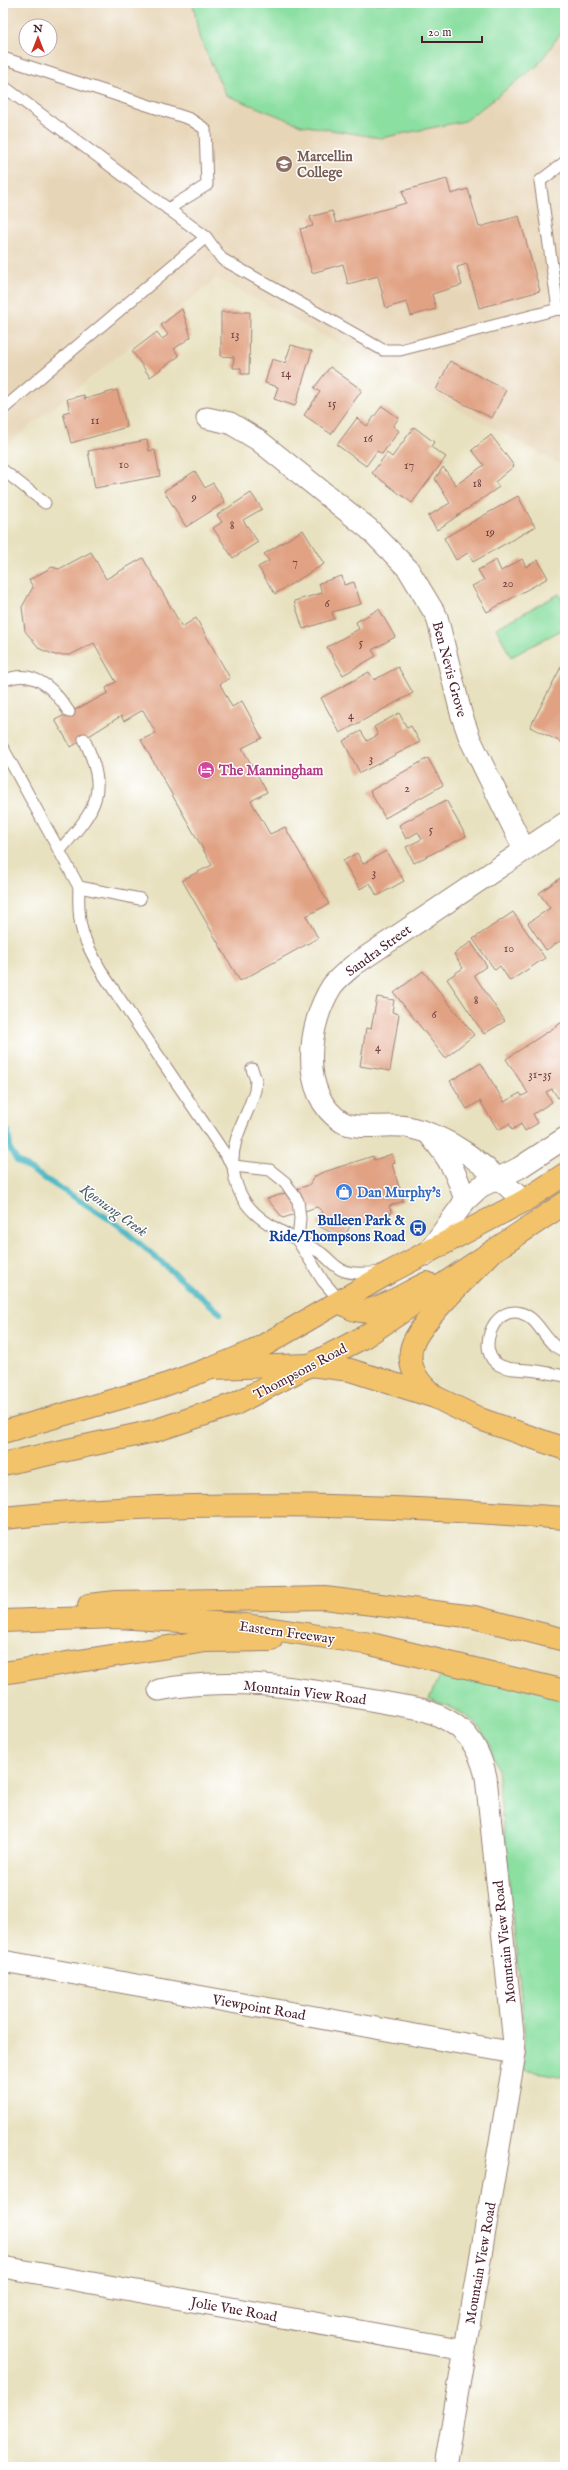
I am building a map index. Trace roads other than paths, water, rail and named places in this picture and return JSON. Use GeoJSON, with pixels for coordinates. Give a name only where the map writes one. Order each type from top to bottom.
{"type":"FeatureCollection","features":[{"type":"Feature","properties":{"kind":"main road"},"geometry":{"type":"LineString","coordinates":[[3,1432],[162,1386],[254,1351],[341,1302],[390,1272],[426,1255],[524,1201],[565,1174]]}},
{"type":"Feature","properties":{"kind":"main road","name":"Thompsons Road"},"geometry":{"type":"LineString","coordinates":[[3,1464],[154,1431],[235,1404],[271,1387],[373,1332],[565,1203]]}},
{"type":"Feature","properties":{"kind":"main road"},"geometry":{"type":"LineString","coordinates":[[341,1302],[355,1310],[364,1311],[378,1306],[490,1254]]}},
{"type":"Feature","properties":{"kind":"main road"},"geometry":{"type":"LineString","coordinates":[[435,1397],[419,1383],[412,1367],[411,1350],[418,1334],[430,1318],[490,1254]]}},
{"type":"Feature","properties":{"kind":"main road"},"geometry":{"type":"LineString","coordinates":[[212,1368],[310,1365],[350,1370],[435,1397],[480,1419],[565,1449]]}},
{"type":"Feature","properties":{"kind":"main road"},"geometry":{"type":"LineString","coordinates":[[3,1518],[192,1505],[403,1508],[565,1518]]}},
{"type":"Feature","properties":{"kind":"main road","name":"Eastern Freeway"},"geometry":{"type":"LineString","coordinates":[[3,1617],[116,1602],[325,1598],[474,1617],[565,1640]]}},
{"type":"Feature","properties":{"kind":"main road","name":"Eastern Freeway"},"geometry":{"type":"LineString","coordinates":[[3,1621],[117,1617],[246,1625],[371,1644],[565,1691]]}},
{"type":"Feature","properties":{"kind":"main road"},"geometry":{"type":"LineString","coordinates":[[3,1674],[206,1641],[333,1639],[371,1644]]}},
{"type":"Feature","properties":{"kind":"street","name":"Ben Nevis Grove"},"geometry":{"type":"LineString","coordinates":[[207,418],[242,429],[258,440],[369,529],[408,569],[437,617],[461,713],[470,739],[524,849]]}},
{"type":"Feature","properties":{"kind":"street","name":"Sandra Street"},"geometry":{"type":"LineString","coordinates":[[524,1201],[469,1154],[450,1143],[419,1130],[397,1125],[352,1126],[334,1116],[317,1090],[314,1078],[312,1045],[317,1021],[332,986],[354,965],[565,822]]}},
{"type":"Feature","properties":{"kind":"street","name":"Sandra Street"},"geometry":{"type":"LineString","coordinates":[[429,1135],[448,1157],[458,1177],[465,1201]]}},
{"type":"Feature","properties":{"kind":"street"},"geometry":{"type":"LineString","coordinates":[[426,1255],[465,1201],[480,1187],[497,1177],[519,1168],[565,1138]]}},
{"type":"Feature","properties":{"kind":"street","name":"Mountain View Road"},"geometry":{"type":"LineString","coordinates":[[158,1690],[232,1684],[303,1690],[421,1709],[436,1714],[460,1727],[477,1749],[486,1777],[515,2053],[445,2467]]}},
{"type":"Feature","properties":{"kind":"street","name":"Viewpoint Road"},"geometry":{"type":"LineString","coordinates":[[3,1961],[515,2053]]}},
{"type":"Feature","properties":{"kind":"street","name":"Jolie Vue Road"},"geometry":{"type":"LineString","coordinates":[[3,2267],[465,2350]]}},
{"type":"Feature","properties":{"kind":"lane"},"geometry":{"type":"LineString","coordinates":[[3,58],[190,118],[205,129],[207,185],[168,209]]}},
{"type":"Feature","properties":{"kind":"lane"},"geometry":{"type":"LineString","coordinates":[[3,86],[206,237],[222,259],[383,350],[400,350],[562,310],[552,271],[540,181],[565,162]]}},
{"type":"Feature","properties":{"kind":"lane"},"geometry":{"type":"LineString","coordinates":[[3,409],[206,237]]}},
{"type":"Feature","properties":{"kind":"lane"},"geometry":{"type":"LineString","coordinates":[[3,470],[45,504]]}},
{"type":"Feature","properties":{"kind":"lane"},"geometry":{"type":"LineString","coordinates":[[3,680],[19,677],[42,681],[52,688],[69,712]]}},
{"type":"Feature","properties":{"kind":"lane"},"geometry":{"type":"LineString","coordinates":[[60,850],[84,822],[97,796],[96,771],[84,739]]}},
{"type":"Feature","properties":{"kind":"lane"},"geometry":{"type":"LineString","coordinates":[[3,748],[79,887],[78,914],[85,943],[184,1096],[233,1166],[243,1200],[253,1213],[298,1241],[320,1252],[343,1270],[358,1273],[390,1272]]}},
{"type":"Feature","properties":{"kind":"lane"},"geometry":{"type":"LineString","coordinates":[[79,887],[140,899]]}},
{"type":"Feature","properties":{"kind":"lane"},"geometry":{"type":"LineString","coordinates":[[233,1166],[234,1146],[255,1090],[256,1080],[252,1069]]}},
{"type":"Feature","properties":{"kind":"lane"},"geometry":{"type":"LineString","coordinates":[[233,1166],[270,1170],[285,1182],[298,1201],[300,1218],[298,1241],[324,1281],[341,1302]]}},
{"type":"Feature","properties":{"kind":"lane"},"geometry":{"type":"LineString","coordinates":[[565,1350],[547,1338],[537,1323],[521,1313],[506,1314],[496,1321],[488,1334],[488,1349],[497,1364],[512,1370],[529,1370],[565,1376]]}},
{"type":"Feature","properties":{"kind":"waterway","name":"Koonung Creek"},"geometry":{"type":"LineString","coordinates":[[3,1125],[8,1131],[10,1149],[17,1161],[117,1224],[220,1313]]}},
{"type":"Feature","properties":{"kind":"place","name":"Marcellin College"},"geometry":{"type":"Point","coordinates":[284,164]}},
{"type":"Feature","properties":{"kind":"place","name":"The Manningham"},"geometry":{"type":"Point","coordinates":[206,770]}},
{"type":"Feature","properties":{"kind":"place","name":"Dan Murphy's"},"geometry":{"type":"Point","coordinates":[344,1192]}},
{"type":"Feature","properties":{"kind":"place","name":"Bulleen Park & Ride/Thompsons Road"},"geometry":{"type":"Point","coordinates":[418,1228]}}]}
